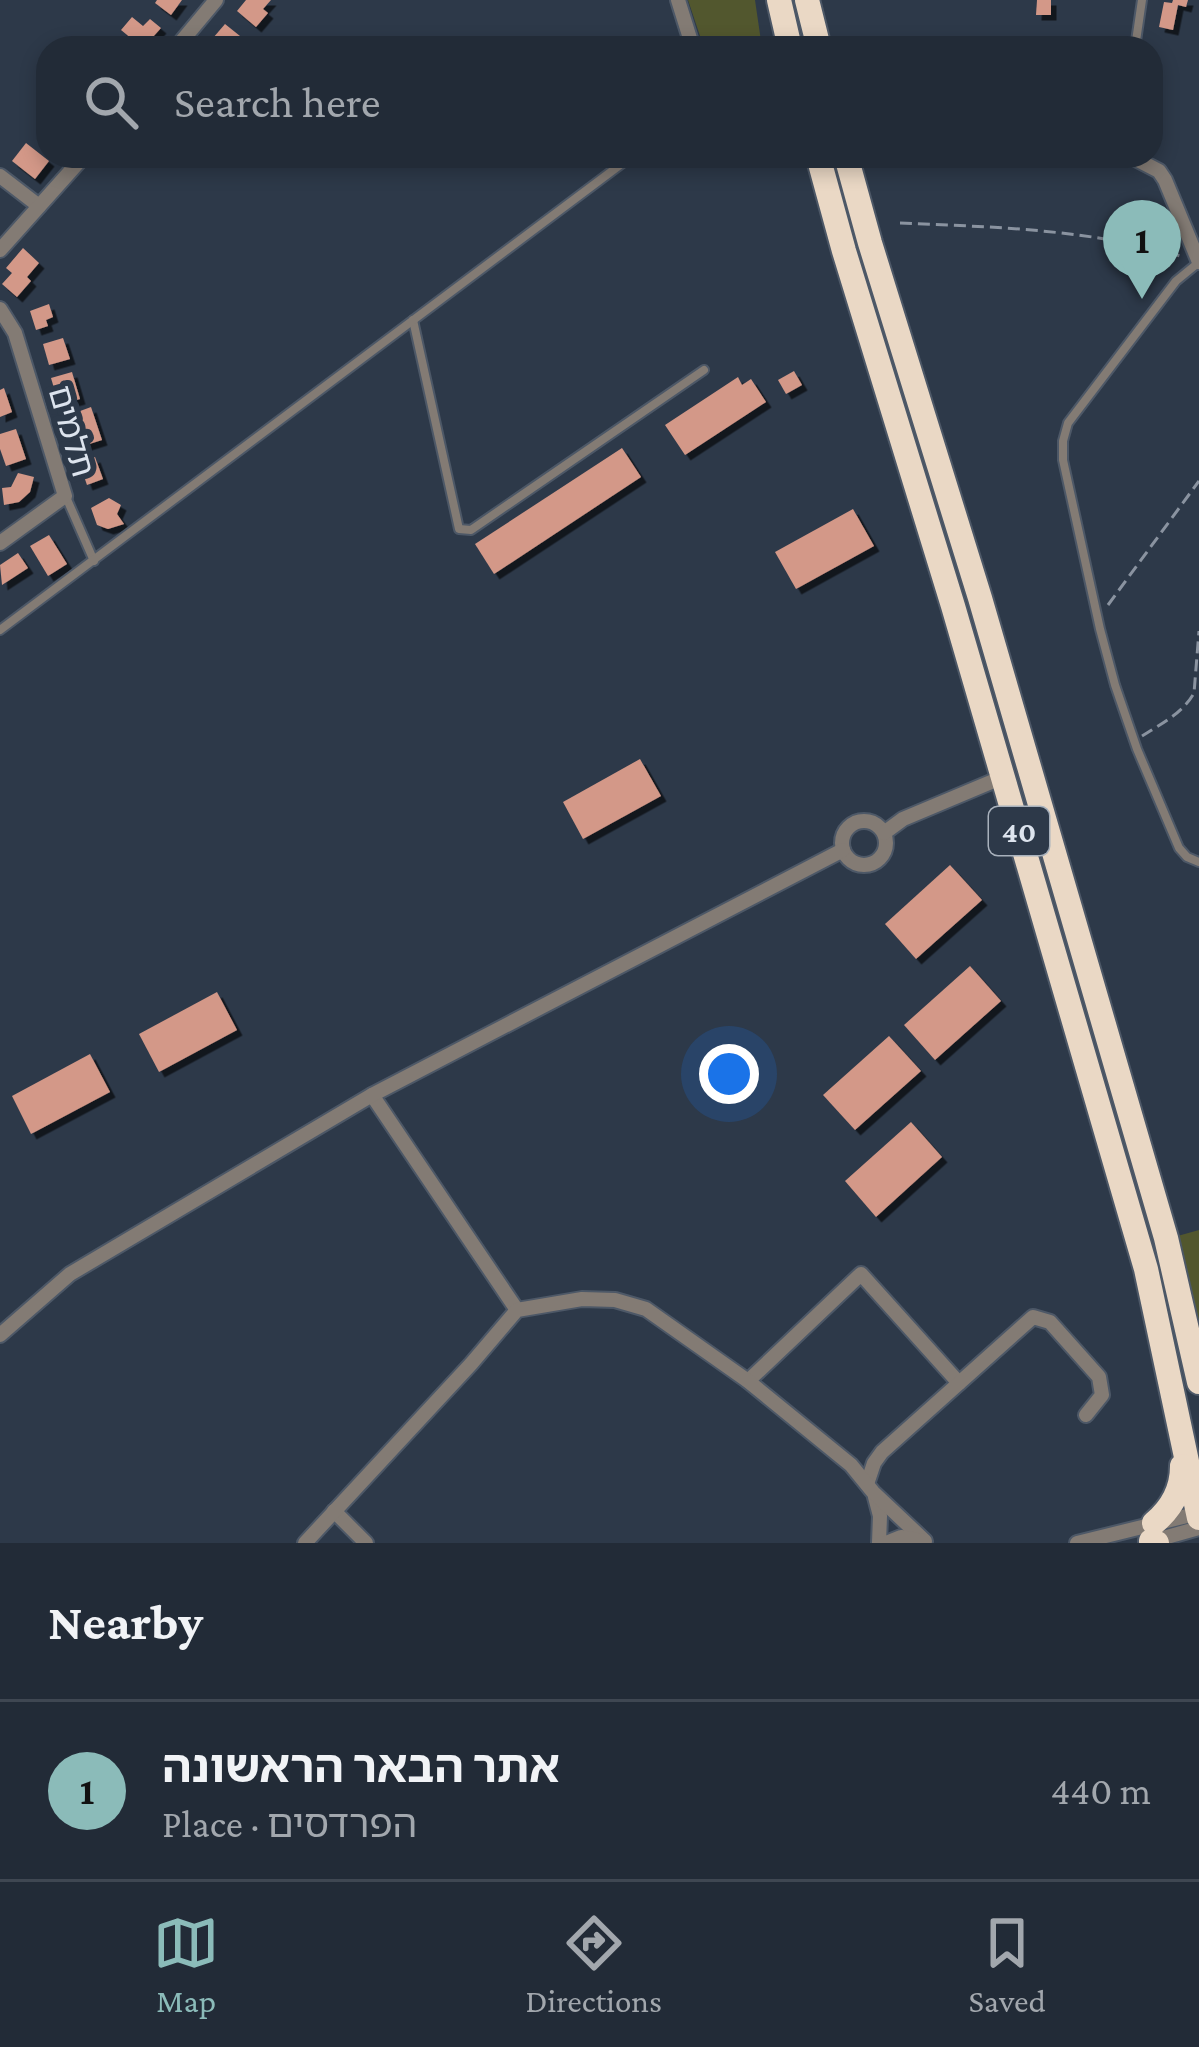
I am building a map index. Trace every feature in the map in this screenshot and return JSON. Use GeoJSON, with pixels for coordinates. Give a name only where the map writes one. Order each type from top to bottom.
{"type":"FeatureCollection","features":[{"type":"Feature","properties":{"kind":"highway"},"geometry":{"type":"LineString","coordinates":[[779,0],[787,36]]}},
{"type":"Feature","properties":{"kind":"highway"},"geometry":{"type":"LineString","coordinates":[[807,0],[816,36]]}},
{"type":"Feature","properties":{"kind":"highway","name":"40"},"geometry":{"type":"LineString","coordinates":[[821,168],[1152,1291],[1199,1514]]}},
{"type":"Feature","properties":{"kind":"highway","name":"40"},"geometry":{"type":"LineString","coordinates":[[849,168],[1169,1250],[1199,1382]]}},
{"type":"Feature","properties":{"kind":"highway"},"geometry":{"type":"LineString","coordinates":[[1152,1538],[1180,1488],[1181,1434]]}},
{"type":"Feature","properties":{"kind":"street"},"geometry":{"type":"LineString","coordinates":[[186,36],[216,0]]}},
{"type":"Feature","properties":{"kind":"street"},"geometry":{"type":"LineString","coordinates":[[678,0],[689,36]]}},
{"type":"Feature","properties":{"kind":"street"},"geometry":{"type":"LineString","coordinates":[[0,250],[73,168]]}},
{"type":"Feature","properties":{"kind":"street"},"geometry":{"type":"LineString","coordinates":[[1153,168],[1165,180],[1199,262]]}},
{"type":"Feature","properties":{"kind":"street"},"geometry":{"type":"LineString","coordinates":[[0,176],[39,206]]}},
{"type":"Feature","properties":{"kind":"street","name":"תלמים"},"geometry":{"type":"LineString","coordinates":[[0,309],[15,334],[65,496],[0,543]]}},
{"type":"Feature","properties":{"kind":"street"},"geometry":{"type":"LineString","coordinates":[[884,833],[903,819],[1003,777]]}},
{"type":"Feature","properties":{"kind":"street"},"geometry":{"type":"LineString","coordinates":[[860,821],[874,823],[884,833],[883,854],[873,863],[858,864],[843,850],[844,836],[860,821]]}},
{"type":"Feature","properties":{"kind":"street"},"geometry":{"type":"LineString","coordinates":[[0,1335],[70,1274],[372,1095],[843,850]]}},
{"type":"Feature","properties":{"kind":"street"},"geometry":{"type":"LineString","coordinates":[[372,1095],[517,1310]]}},
{"type":"Feature","properties":{"kind":"street"},"geometry":{"type":"LineString","coordinates":[[748,1381],[861,1274],[959,1383]]}},
{"type":"Feature","properties":{"kind":"street"},"geometry":{"type":"LineString","coordinates":[[305,1543],[517,1310],[582,1299],[615,1300],[646,1309],[748,1381],[851,1465],[926,1542]]}},
{"type":"Feature","properties":{"kind":"street"},"geometry":{"type":"LineString","coordinates":[[926,1542],[901,1537],[883,1543],[870,1488],[874,1463],[1033,1317],[1050,1322],[1099,1377],[1102,1395],[1086,1415]]}},
{"type":"Feature","properties":{"kind":"street"},"geometry":{"type":"LineString","coordinates":[[334,1511],[366,1543]]}},
{"type":"Feature","properties":{"kind":"street"},"geometry":{"type":"LineString","coordinates":[[1152,1538],[1199,1514]]}},
{"type":"Feature","properties":{"kind":"street"},"geometry":{"type":"LineString","coordinates":[[1078,1543],[1152,1538],[1199,1528]]}},
{"type":"Feature","properties":{"kind":"lane"},"geometry":{"type":"LineString","coordinates":[[1137,36],[1142,0]]}},
{"type":"Feature","properties":{"kind":"lane"},"geometry":{"type":"LineString","coordinates":[[0,630],[616,168]]}},
{"type":"Feature","properties":{"kind":"lane"},"geometry":{"type":"LineString","coordinates":[[1199,262],[1176,281],[1068,423],[1063,460],[1098,620],[1134,741],[1179,848],[1199,862]]}},
{"type":"Feature","properties":{"kind":"lane"},"geometry":{"type":"LineString","coordinates":[[413,320],[459,529],[471,530],[704,370]]}},
{"type":"Feature","properties":{"kind":"lane"},"geometry":{"type":"LineString","coordinates":[[65,496],[94,561]]}},
{"type":"Feature","properties":{"kind":"path"},"geometry":{"type":"LineString","coordinates":[[900,223],[1016,227],[1145,246],[1199,262]]}},
{"type":"Feature","properties":{"kind":"path"},"geometry":{"type":"LineString","coordinates":[[1098,620],[1199,481]]}},
{"type":"Feature","properties":{"kind":"path"},"geometry":{"type":"LineString","coordinates":[[1134,741],[1190,701],[1199,631]]}},
{"type":"Feature","properties":{"kind":"green space"},"geometry":{"type":"Polygon","coordinates":[[[688,0],[755,0],[760,36],[700,36],[688,0]]]}},
{"type":"Feature","properties":{"kind":"green space"},"geometry":{"type":"Polygon","coordinates":[[[1199,1230],[1199,1344],[1174,1237],[1199,1230]]]}},
{"type":"Feature","properties":{"kind":"building"},"geometry":{"type":"Polygon","coordinates":[[[157,0],[182,0],[171,15],[157,0]]]}},
{"type":"Feature","properties":{"kind":"building"},"geometry":{"type":"Polygon","coordinates":[[[246,0],[271,0],[263,9],[268,13],[256,27],[237,11],[246,0]]]}},
{"type":"Feature","properties":{"kind":"building"},"geometry":{"type":"Polygon","coordinates":[[[1037,0],[1051,0],[1051,15],[1036,15],[1037,0]]]}},
{"type":"Feature","properties":{"kind":"building"},"geometry":{"type":"Polygon","coordinates":[[[1188,0],[1186,7],[1178,5],[1173,30],[1159,27],[1164,2],[1188,0]]]}},
{"type":"Feature","properties":{"kind":"building"},"geometry":{"type":"Polygon","coordinates":[[[132,17],[143,26],[150,19],[161,28],[154,36],[128,36],[121,30],[132,17]]]}},
{"type":"Feature","properties":{"kind":"building"},"geometry":{"type":"Polygon","coordinates":[[[225,24],[240,36],[215,36],[225,24]]]}},
{"type":"Feature","properties":{"kind":"building"},"geometry":{"type":"Polygon","coordinates":[[[26,143],[36,151],[36,168],[44,168],[35,179],[12,161],[26,143]]]}},
{"type":"Feature","properties":{"kind":"building"},"geometry":{"type":"Polygon","coordinates":[[[23,248],[39,263],[17,297],[2,284],[12,273],[6,268],[23,248]]]}},
{"type":"Feature","properties":{"kind":"building"},"geometry":{"type":"Polygon","coordinates":[[[49,304],[53,317],[46,320],[48,326],[36,330],[30,311],[49,304]]]}},
{"type":"Feature","properties":{"kind":"building"},"geometry":{"type":"Polygon","coordinates":[[[63,338],[70,359],[49,365],[43,344],[63,338]]]}},
{"type":"Feature","properties":{"kind":"building"},"geometry":{"type":"Polygon","coordinates":[[[794,371],[802,385],[786,394],[778,380],[794,371]]]}},
{"type":"Feature","properties":{"kind":"building"},"geometry":{"type":"Polygon","coordinates":[[[72,372],[80,399],[59,405],[51,378],[72,372]]]}},
{"type":"Feature","properties":{"kind":"building"},"geometry":{"type":"Polygon","coordinates":[[[738,377],[742,385],[751,379],[766,402],[685,455],[665,425],[738,377]]]}},
{"type":"Feature","properties":{"kind":"building"},"geometry":{"type":"Polygon","coordinates":[[[4,388],[12,412],[0,417],[0,390],[4,388]]]}},
{"type":"Feature","properties":{"kind":"building"},"geometry":{"type":"Polygon","coordinates":[[[91,407],[102,440],[83,446],[72,414],[91,407]]]}},
{"type":"Feature","properties":{"kind":"building"},"geometry":{"type":"Polygon","coordinates":[[[16,429],[26,459],[6,466],[0,434],[16,429]]]}},
{"type":"Feature","properties":{"kind":"building"},"geometry":{"type":"Polygon","coordinates":[[[622,448],[641,477],[494,574],[475,544],[622,448]]]}},
{"type":"Feature","properties":{"kind":"building"},"geometry":{"type":"Polygon","coordinates":[[[95,457],[103,479],[87,485],[79,462],[95,457]]]}},
{"type":"Feature","properties":{"kind":"building"},"geometry":{"type":"Polygon","coordinates":[[[18,473],[34,477],[30,492],[19,502],[4,505],[2,488],[11,487],[18,473]]]}},
{"type":"Feature","properties":{"kind":"building"},"geometry":{"type":"Polygon","coordinates":[[[109,498],[121,505],[117,514],[124,524],[108,529],[97,525],[91,508],[109,498]]]}},
{"type":"Feature","properties":{"kind":"building"},"geometry":{"type":"Polygon","coordinates":[[[853,509],[874,546],[796,589],[775,552],[853,509]]]}},
{"type":"Feature","properties":{"kind":"building"},"geometry":{"type":"Polygon","coordinates":[[[49,535],[67,564],[48,576],[30,546],[49,535]]]}},
{"type":"Feature","properties":{"kind":"building"},"geometry":{"type":"Polygon","coordinates":[[[18,553],[28,568],[2,585],[0,565],[18,553]]]}},
{"type":"Feature","properties":{"kind":"building"},"geometry":{"type":"Polygon","coordinates":[[[640,759],[661,796],[583,839],[563,802],[640,759]]]}},
{"type":"Feature","properties":{"kind":"building"},"geometry":{"type":"Polygon","coordinates":[[[950,865],[982,900],[916,959],[885,924],[950,865]]]}},
{"type":"Feature","properties":{"kind":"building"},"geometry":{"type":"Polygon","coordinates":[[[970,966],[1001,1001],[935,1060],[904,1025],[970,966]]]}},
{"type":"Feature","properties":{"kind":"building"},"geometry":{"type":"Polygon","coordinates":[[[217,992],[237,1030],[159,1072],[139,1034],[217,992]]]}},
{"type":"Feature","properties":{"kind":"building"},"geometry":{"type":"Polygon","coordinates":[[[889,1036],[921,1071],[855,1130],[823,1095],[889,1036]]]}},
{"type":"Feature","properties":{"kind":"building"},"geometry":{"type":"Polygon","coordinates":[[[90,1054],[110,1092],[31,1134],[12,1096],[90,1054]]]}},
{"type":"Feature","properties":{"kind":"building"},"geometry":{"type":"Polygon","coordinates":[[[911,1122],[942,1157],[876,1217],[845,1181],[911,1122]]]}},
{"type":"Feature","properties":{"kind":"place","name":"אתר הבאר הראשונה"},"geometry":{"type":"Point","coordinates":[1142,299]}}]}
